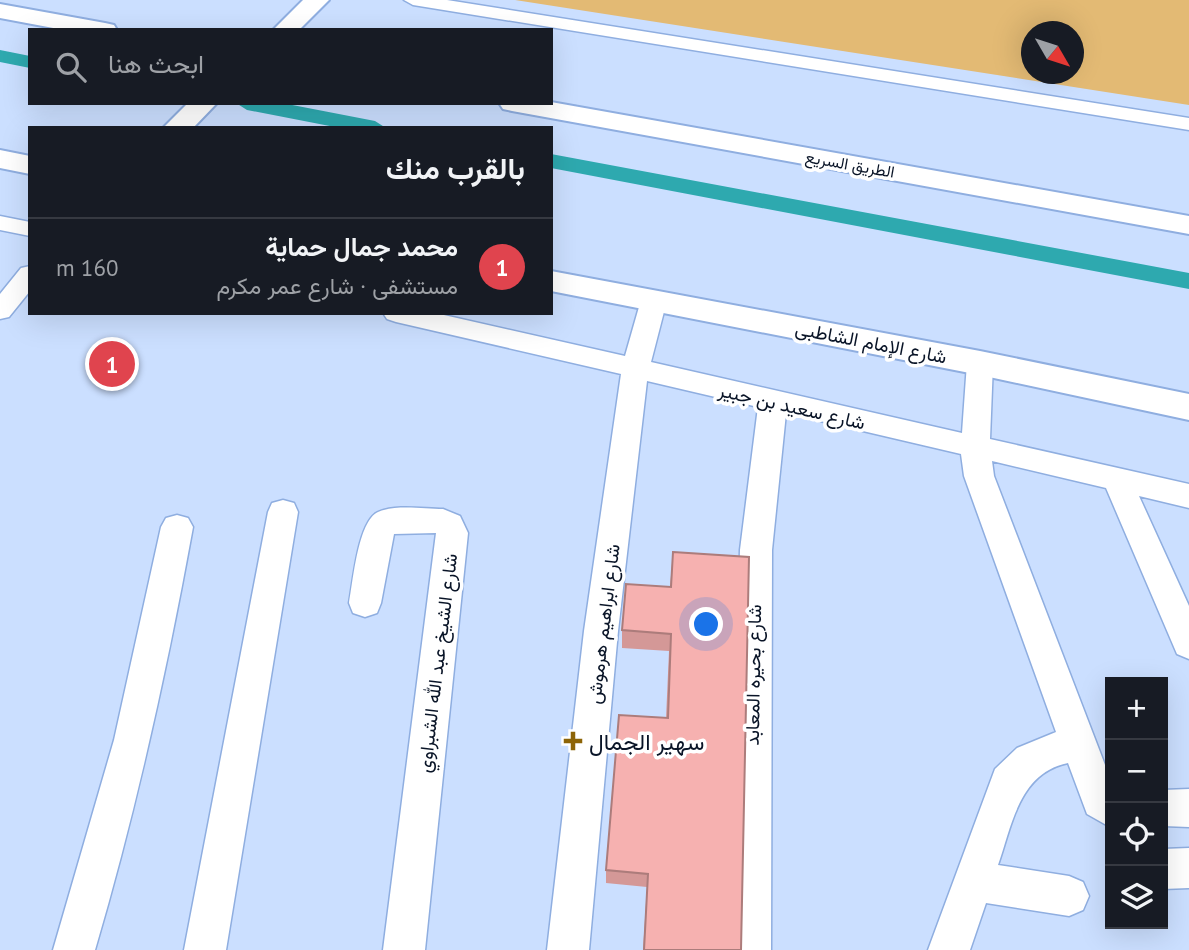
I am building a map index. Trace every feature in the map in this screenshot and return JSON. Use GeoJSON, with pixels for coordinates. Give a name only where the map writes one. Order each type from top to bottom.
{"type":"FeatureCollection","features":[{"type":"Feature","properties":{"kind":"main road"},"geometry":{"type":"LineString","coordinates":[[306,19],[340,0]]}},
{"type":"Feature","properties":{"kind":"main road"},"geometry":{"type":"LineString","coordinates":[[0,11],[93,28]]}},
{"type":"Feature","properties":{"kind":"main road"},"geometry":{"type":"LineString","coordinates":[[179,126],[202,105]]}},
{"type":"Feature","properties":{"kind":"main road"},"geometry":{"type":"LineString","coordinates":[[207,126],[229,105]]}},
{"type":"Feature","properties":{"kind":"main road","name":"الطريق السريع"},"geometry":{"type":"LineString","coordinates":[[523,105],[1189,225]]}},
{"type":"Feature","properties":{"kind":"main road"},"geometry":{"type":"LineString","coordinates":[[0,159],[28,164]]}},
{"type":"Feature","properties":{"kind":"main road","name":"شارع الإمام الشاطبى"},"geometry":{"type":"LineString","coordinates":[[553,281],[981,363],[1189,407]]}},
{"type":"Feature","properties":{"kind":"street"},"geometry":{"type":"LineString","coordinates":[[413,0],[1189,124]]}},
{"type":"Feature","properties":{"kind":"street"},"geometry":{"type":"LineString","coordinates":[[0,223],[28,229]]}},
{"type":"Feature","properties":{"kind":"street"},"geometry":{"type":"LineString","coordinates":[[0,311],[28,276]]}},
{"type":"Feature","properties":{"kind":"street","name":"شارع ابراهيم هرموش"},"geometry":{"type":"LineString","coordinates":[[568,950],[573,880],[601,631],[635,370],[654,300]]}},
{"type":"Feature","properties":{"kind":"street","name":"شارع سعيد بن جبير"},"geometry":{"type":"LineString","coordinates":[[404,315],[1189,496]]}},
{"type":"Feature","properties":{"kind":"street"},"geometry":{"type":"LineString","coordinates":[[981,363],[975,448],[979,476],[1078,745],[1100,801],[1105,804]]}},
{"type":"Feature","properties":{"kind":"street","name":"شارع بحيره المعابد"},"geometry":{"type":"LineString","coordinates":[[750,950],[756,550],[774,401]]}},
{"type":"Feature","properties":{"kind":"street"},"geometry":{"type":"LineString","coordinates":[[1117,480],[1189,643]]}},
{"type":"Feature","properties":{"kind":"street"},"geometry":{"type":"LineString","coordinates":[[205,950],[225,853],[283,512]]}},
{"type":"Feature","properties":{"kind":"street","name":"شارع الشيخ عبد الله الشبراوي"},"geometry":{"type":"LineString","coordinates":[[365,603],[379,530],[386,523],[443,521],[449,525],[452,533],[404,950]]}},
{"type":"Feature","properties":{"kind":"street"},"geometry":{"type":"LineString","coordinates":[[75,950],[125,769],[156,639],[177,527]]}},
{"type":"Feature","properties":{"kind":"street"},"geometry":{"type":"LineString","coordinates":[[949,950],[971,881],[1008,782],[1020,766],[1036,754],[1056,747],[1078,745]]}},
{"type":"Feature","properties":{"kind":"street"},"geometry":{"type":"LineString","coordinates":[[1168,808],[1189,808]]}},
{"type":"Feature","properties":{"kind":"street"},"geometry":{"type":"LineString","coordinates":[[1168,869],[1189,868]]}},
{"type":"Feature","properties":{"kind":"street"},"geometry":{"type":"LineString","coordinates":[[971,881],[1069,896]]}},
{"type":"Feature","properties":{"kind":"shaded area"},"geometry":{"type":"Polygon","coordinates":[[[515,0],[1189,0],[1189,105],[1054,84],[1084,84],[1084,21],[1021,21],[1021,79],[515,0]]]}},
{"type":"Feature","properties":{"kind":"building"},"geometry":{"type":"Polygon","coordinates":[[[673,552],[749,557],[741,950],[644,950],[648,874],[606,870],[619,715],[668,718],[671,634],[622,630],[626,584],[671,587],[673,552]]]}},
{"type":"Feature","properties":{"kind":"waterway"},"geometry":{"type":"LineString","coordinates":[[0,56],[28,62]]}},
{"type":"Feature","properties":{"kind":"waterway"},"geometry":{"type":"LineString","coordinates":[[257,105],[365,126]]}},
{"type":"Feature","properties":{"kind":"waterway"},"geometry":{"type":"LineString","coordinates":[[553,161],[1189,281]]}},
{"type":"Feature","properties":{"kind":"place","name":"محمد جمال حماية"},"geometry":{"type":"Point","coordinates":[112,364]}},
{"type":"Feature","properties":{"kind":"place","name":"سهير الجمال"},"geometry":{"type":"Point","coordinates":[573,741]}}]}
